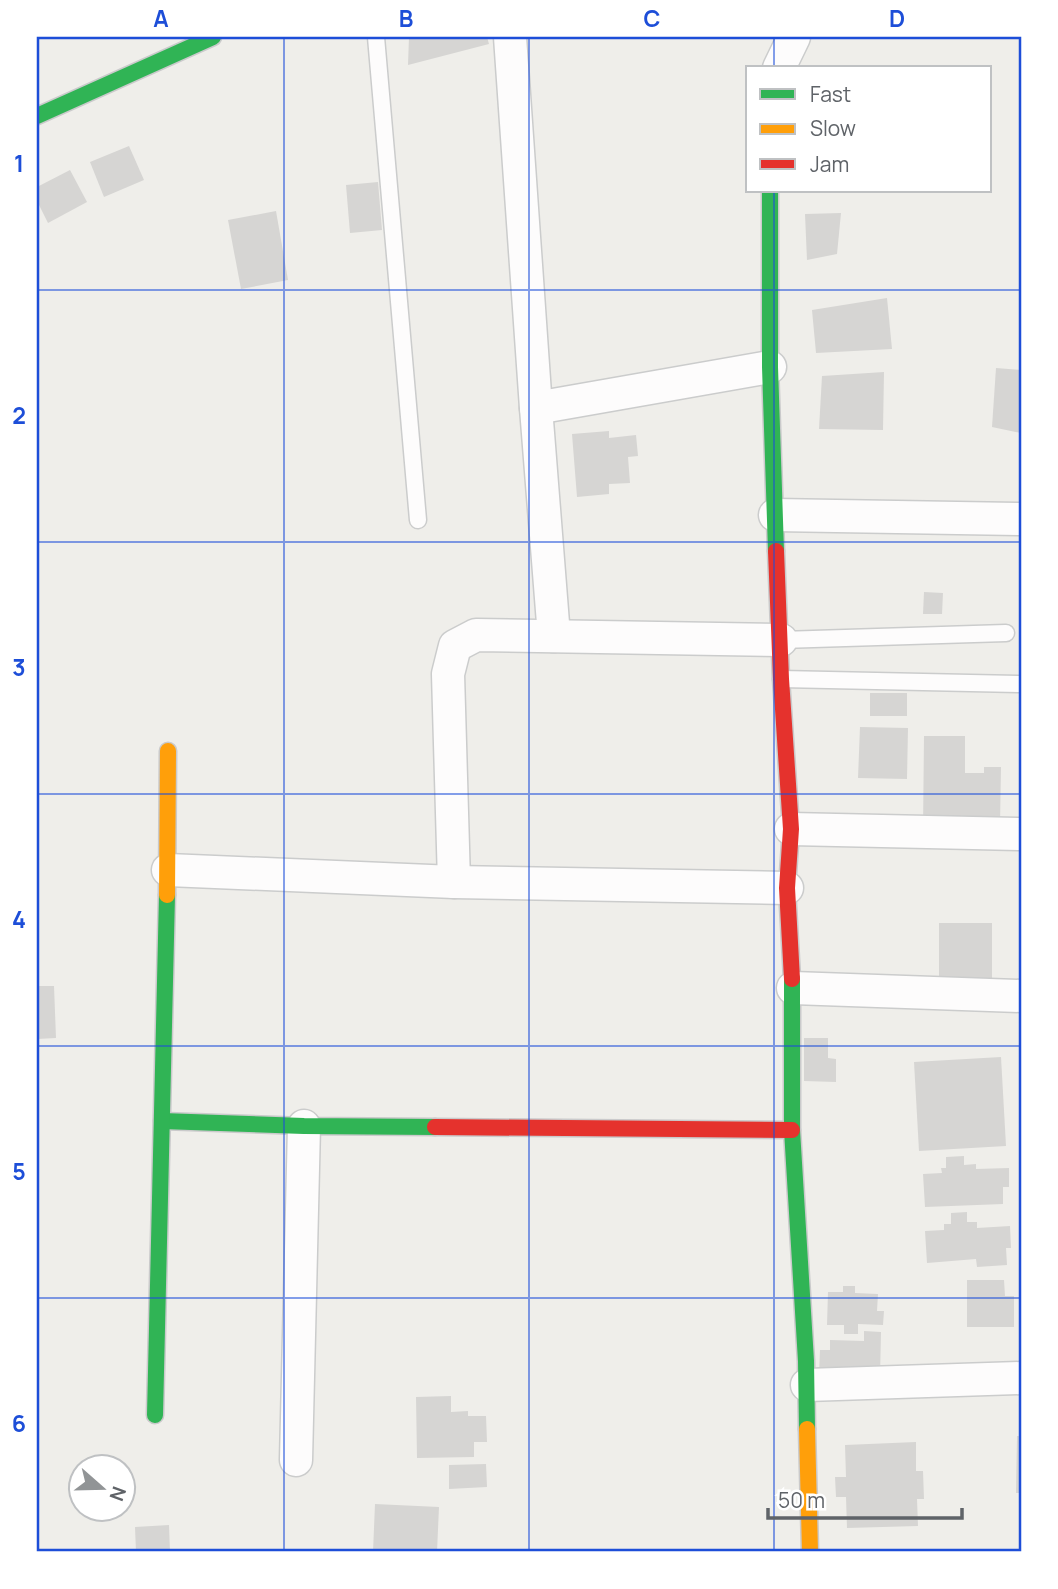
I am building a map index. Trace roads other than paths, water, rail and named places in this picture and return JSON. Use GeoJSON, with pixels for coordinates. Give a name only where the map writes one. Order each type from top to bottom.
{"type":"FeatureCollection","features":[{"type":"Feature","properties":{"kind":"street"},"geometry":{"type":"LineString","coordinates":[[37,116],[213,37]]}},
{"type":"Feature","properties":{"kind":"street"},"geometry":{"type":"LineString","coordinates":[[510,37],[554,636]]}},
{"type":"Feature","properties":{"kind":"street"},"geometry":{"type":"LineString","coordinates":[[780,66],[794,37]]}},
{"type":"Feature","properties":{"kind":"street"},"geometry":{"type":"LineString","coordinates":[[770,192],[769,367],[781,679],[791,830],[787,888],[793,988],[792,1130],[807,1385],[810,1552]]}},
{"type":"Feature","properties":{"kind":"street"},"geometry":{"type":"LineString","coordinates":[[536,408],[769,367]]}},
{"type":"Feature","properties":{"kind":"street"},"geometry":{"type":"LineString","coordinates":[[775,515],[1021,519]]}},
{"type":"Feature","properties":{"kind":"street"},"geometry":{"type":"LineString","coordinates":[[454,882],[448,674],[456,646],[476,635],[781,640]]}},
{"type":"Feature","properties":{"kind":"street"},"geometry":{"type":"LineString","coordinates":[[155,1415],[168,870],[168,751]]}},
{"type":"Feature","properties":{"kind":"street"},"geometry":{"type":"LineString","coordinates":[[791,830],[1021,834]]}},
{"type":"Feature","properties":{"kind":"street"},"geometry":{"type":"LineString","coordinates":[[168,870],[454,882],[787,888]]}},
{"type":"Feature","properties":{"kind":"street"},"geometry":{"type":"LineString","coordinates":[[793,988],[1021,996]]}},
{"type":"Feature","properties":{"kind":"street"},"geometry":{"type":"LineString","coordinates":[[162,1121],[304,1126],[792,1130]]}},
{"type":"Feature","properties":{"kind":"street"},"geometry":{"type":"LineString","coordinates":[[296,1460],[304,1126]]}},
{"type":"Feature","properties":{"kind":"street"},"geometry":{"type":"LineString","coordinates":[[807,1385],[1021,1378]]}},
{"type":"Feature","properties":{"kind":"lane"},"geometry":{"type":"LineString","coordinates":[[376,37],[418,520]]}},
{"type":"Feature","properties":{"kind":"lane"},"geometry":{"type":"LineString","coordinates":[[781,640],[1006,633]]}},
{"type":"Feature","properties":{"kind":"lane"},"geometry":{"type":"LineString","coordinates":[[781,679],[1021,684]]}}]}
